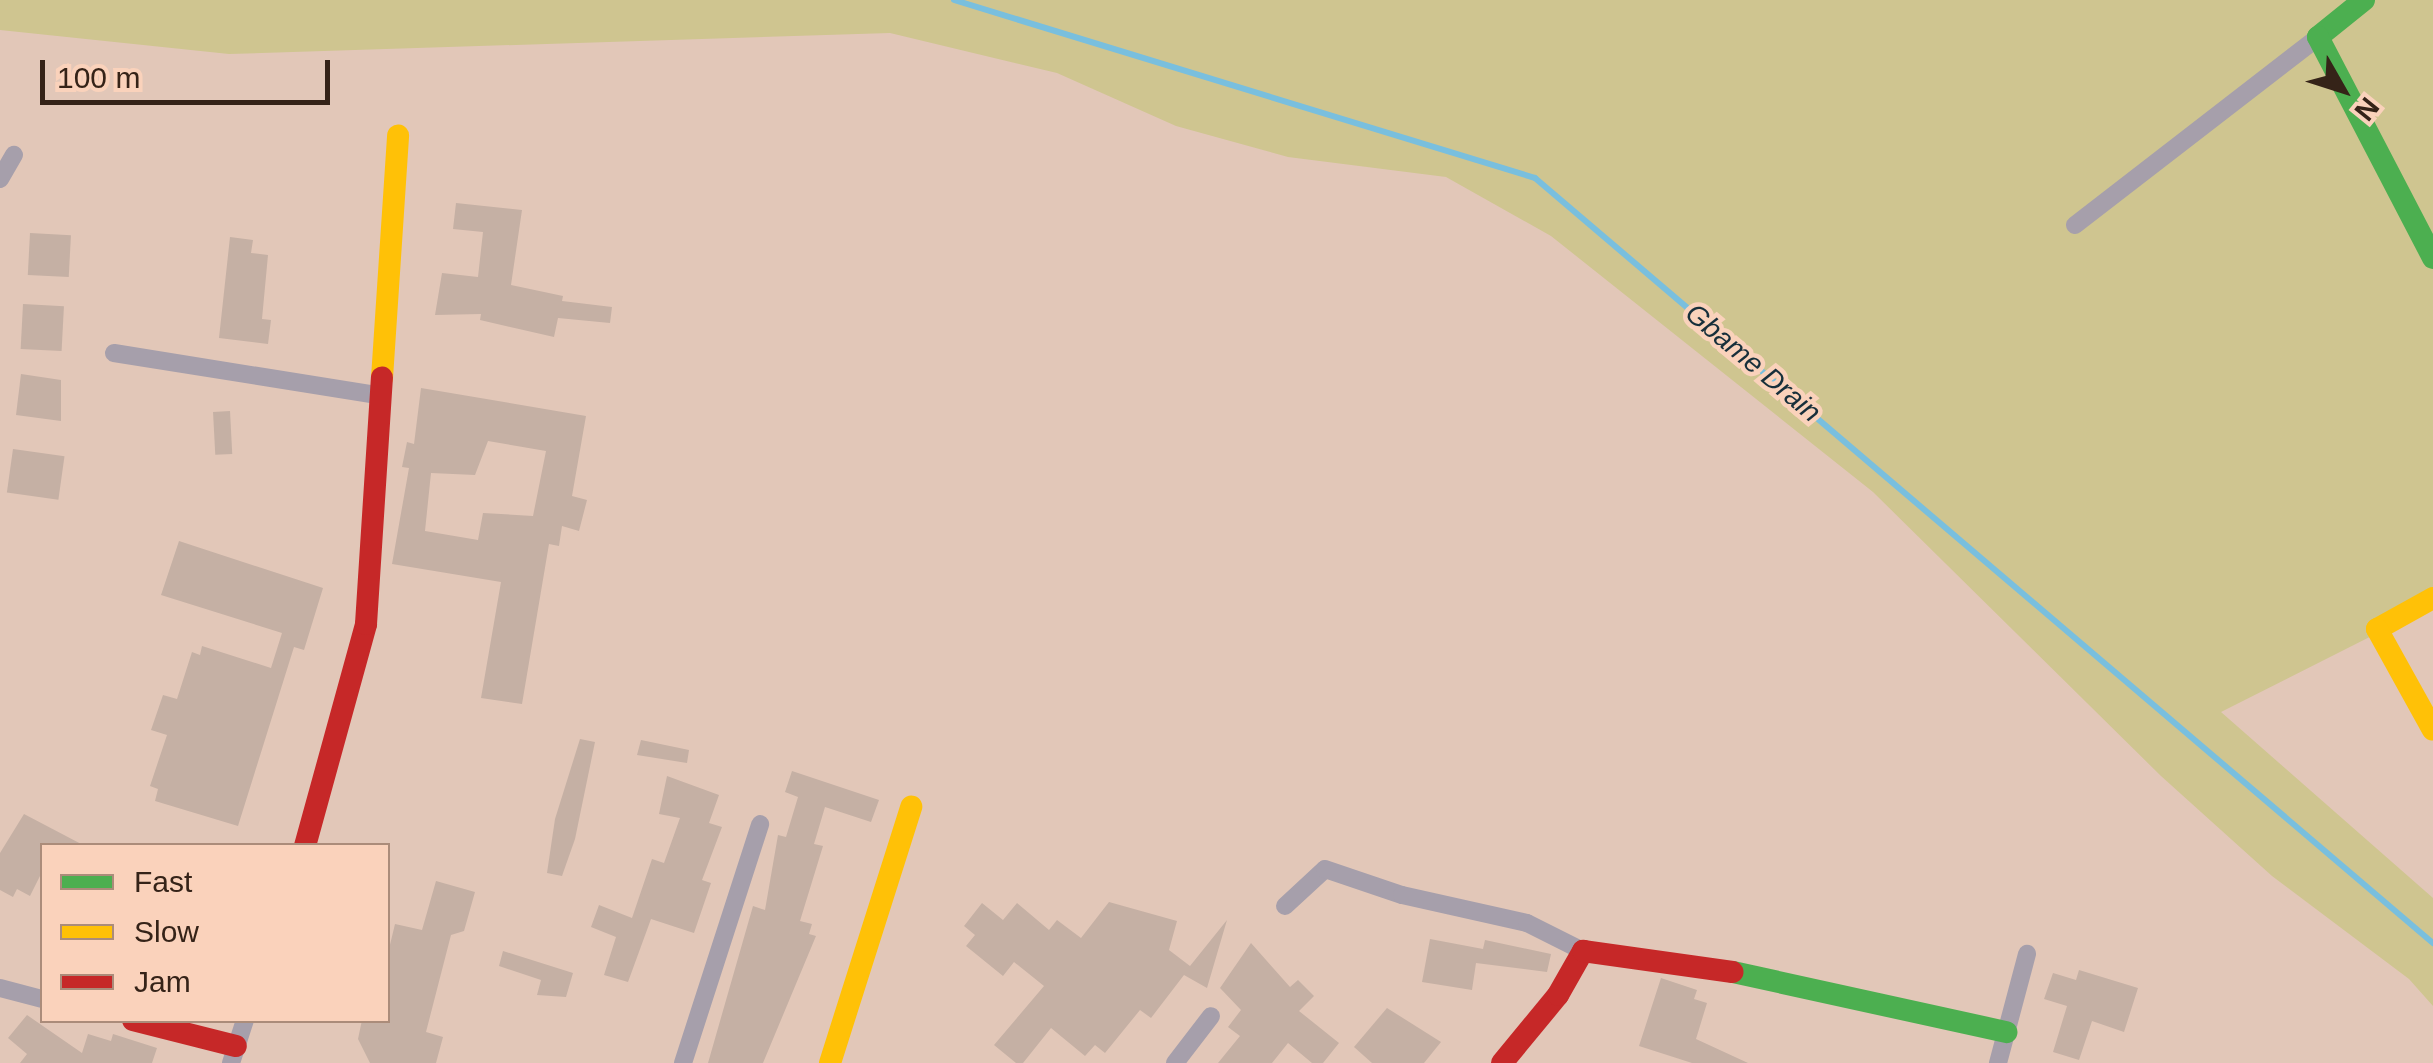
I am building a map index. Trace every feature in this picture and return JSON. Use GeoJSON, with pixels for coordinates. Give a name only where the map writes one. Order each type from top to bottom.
{"type":"FeatureCollection","features":[{"type":"Feature","properties":{"kind":"street"},"geometry":{"type":"LineString","coordinates":[[2075,225],[2364,0]]}},
{"type":"Feature","properties":{"kind":"street"},"geometry":{"type":"LineString","coordinates":[[2318,38],[2433,258]]}},
{"type":"Feature","properties":{"kind":"street"},"geometry":{"type":"LineString","coordinates":[[305,843],[366,624],[398,136]]}},
{"type":"Feature","properties":{"kind":"street"},"geometry":{"type":"LineString","coordinates":[[0,178],[14,155]]}},
{"type":"Feature","properties":{"kind":"street"},"geometry":{"type":"LineString","coordinates":[[114,353],[381,396]]}},
{"type":"Feature","properties":{"kind":"street"},"geometry":{"type":"LineString","coordinates":[[2433,598],[2377,629],[2433,730]]}},
{"type":"Feature","properties":{"kind":"street"},"geometry":{"type":"LineString","coordinates":[[830,1063],[911,807]]}},
{"type":"Feature","properties":{"kind":"street"},"geometry":{"type":"LineString","coordinates":[[683,1063],[760,824]]}},
{"type":"Feature","properties":{"kind":"street"},"geometry":{"type":"LineString","coordinates":[[1284,906],[1325,869],[1402,895],[1527,923],[1583,950],[1622,948],[2006,1032]]}},
{"type":"Feature","properties":{"kind":"street"},"geometry":{"type":"LineString","coordinates":[[1502,1063],[1558,995],[1583,950]]}},
{"type":"Feature","properties":{"kind":"street"},"geometry":{"type":"LineString","coordinates":[[1998,1063],[2028,954]]}},
{"type":"Feature","properties":{"kind":"street"},"geometry":{"type":"LineString","coordinates":[[0,988],[40,998]]}},
{"type":"Feature","properties":{"kind":"street"},"geometry":{"type":"LineString","coordinates":[[1175,1063],[1212,1016]]}},
{"type":"Feature","properties":{"kind":"street"},"geometry":{"type":"LineString","coordinates":[[141,1023],[234,1054],[244,1023]]}},
{"type":"Feature","properties":{"kind":"shaded area"},"geometry":{"type":"Polygon","coordinates":[[[0,0],[2433,0],[2433,605],[2221,712],[2433,898],[2433,1006],[2409,979],[2272,876],[2161,776],[1873,492],[1551,236],[1446,177],[1288,157],[1176,126],[1057,73],[890,33],[229,54],[0,30],[0,0]]]}},
{"type":"Feature","properties":{"kind":"building"},"geometry":{"type":"Polygon","coordinates":[[[456,203],[522,210],[511,285],[563,296],[562,301],[612,307],[610,323],[558,318],[554,337],[480,320],[481,314],[435,315],[442,273],[478,277],[483,232],[453,229],[456,203]]]}},
{"type":"Feature","properties":{"kind":"building"},"geometry":{"type":"Polygon","coordinates":[[[30,233],[71,235],[69,277],[28,275],[30,233]]]}},
{"type":"Feature","properties":{"kind":"building"},"geometry":{"type":"Polygon","coordinates":[[[230,237],[253,240],[251,253],[268,255],[262,319],[271,320],[268,344],[219,338],[230,237]]]}},
{"type":"Feature","properties":{"kind":"building"},"geometry":{"type":"Polygon","coordinates":[[[23,304],[64,306],[62,351],[21,349],[23,304]]]}},
{"type":"Feature","properties":{"kind":"building"},"geometry":{"type":"Polygon","coordinates":[[[21,374],[61,380],[61,421],[16,415],[21,374]]]}},
{"type":"Feature","properties":{"kind":"building"},"geometry":{"type":"Polygon","coordinates":[[[421,388],[586,416],[572,496],[587,500],[579,531],[562,526],[559,546],[549,544],[522,704],[481,698],[501,582],[392,564],[409,468],[402,467],[407,442],[414,444],[421,388]],[[488,441],[475,475],[431,473],[425,531],[478,540],[483,513],[533,516],[546,451],[488,441]]]}},
{"type":"Feature","properties":{"kind":"building"},"geometry":{"type":"Polygon","coordinates":[[[230,411],[232,454],[215,455],[213,412],[230,411]]]}},
{"type":"Feature","properties":{"kind":"building"},"geometry":{"type":"Polygon","coordinates":[[[13,449],[64,456],[58,500],[7,493],[13,449]]]}},
{"type":"Feature","properties":{"kind":"building"},"geometry":{"type":"Polygon","coordinates":[[[179,541],[323,588],[304,650],[294,647],[238,826],[155,801],[158,789],[150,786],[167,735],[151,730],[163,695],[177,699],[192,652],[200,655],[202,646],[271,668],[282,633],[161,595],[179,541]]]}},
{"type":"Feature","properties":{"kind":"building"},"geometry":{"type":"Polygon","coordinates":[[[580,739],[595,742],[575,839],[562,876],[547,873],[555,819],[580,739]]]}},
{"type":"Feature","properties":{"kind":"building"},"geometry":{"type":"Polygon","coordinates":[[[641,740],[689,750],[687,763],[637,755],[641,740]]]}},
{"type":"Feature","properties":{"kind":"building"},"geometry":{"type":"Polygon","coordinates":[[[792,771],[879,800],[871,822],[825,807],[814,844],[823,846],[800,921],[812,924],[809,934],[816,936],[763,1063],[708,1063],[753,906],[765,910],[778,835],[786,837],[798,797],[785,792],[792,771]]]}},
{"type":"Feature","properties":{"kind":"building"},"geometry":{"type":"Polygon","coordinates":[[[667,776],[719,795],[709,823],[722,827],[702,880],[711,883],[694,933],[651,919],[628,982],[604,975],[616,937],[591,927],[599,905],[632,918],[652,859],[664,863],[680,818],[659,814],[667,776]]]}},
{"type":"Feature","properties":{"kind":"building"},"geometry":{"type":"Polygon","coordinates":[[[24,814],[79,843],[40,843],[40,876],[30,896],[17,889],[13,897],[0,890],[0,853],[24,814]]]}},
{"type":"Feature","properties":{"kind":"building"},"geometry":{"type":"Polygon","coordinates":[[[436,881],[475,892],[464,931],[451,935],[426,1032],[443,1037],[436,1063],[370,1063],[358,1039],[361,1023],[390,1023],[390,945],[395,924],[422,930],[436,881]]]}},
{"type":"Feature","properties":{"kind":"building"},"geometry":{"type":"Polygon","coordinates":[[[1109,902],[1177,921],[1169,950],[1190,966],[1227,920],[1207,988],[1184,975],[1151,1018],[1140,1010],[1105,1053],[1095,1045],[1085,1056],[1051,1028],[1023,1063],[1016,1063],[994,1045],[1044,986],[1014,962],[1003,976],[966,946],[975,935],[964,926],[982,903],[1003,920],[1017,903],[1049,930],[1057,920],[1081,938],[1109,902]]]}},
{"type":"Feature","properties":{"kind":"building"},"geometry":{"type":"Polygon","coordinates":[[[1430,939],[1483,949],[1485,940],[1551,954],[1547,972],[1476,963],[1472,990],[1422,982],[1430,939]]]}},
{"type":"Feature","properties":{"kind":"building"},"geometry":{"type":"Polygon","coordinates":[[[1251,943],[1290,987],[1298,980],[1314,996],[1299,1011],[1339,1043],[1323,1063],[1312,1063],[1288,1043],[1272,1063],[1218,1063],[1240,1036],[1228,1027],[1241,1010],[1220,988],[1251,943]]]}},
{"type":"Feature","properties":{"kind":"building"},"geometry":{"type":"Polygon","coordinates":[[[503,951],[573,973],[566,997],[537,995],[541,980],[499,966],[503,951]]]}},
{"type":"Feature","properties":{"kind":"building"},"geometry":{"type":"Polygon","coordinates":[[[2079,970],[2138,988],[2124,1032],[2092,1021],[2079,1060],[2053,1052],[2067,1006],[2044,999],[2053,973],[2076,980],[2079,970]]]}},
{"type":"Feature","properties":{"kind":"building"},"geometry":{"type":"Polygon","coordinates":[[[1661,978],[1697,990],[1694,999],[1707,1003],[1696,1039],[1748,1063],[1692,1063],[1639,1046],[1661,978]]]}},
{"type":"Feature","properties":{"kind":"building"},"geometry":{"type":"Polygon","coordinates":[[[1387,1008],[1441,1042],[1424,1063],[1372,1063],[1354,1047],[1387,1008]]]}},
{"type":"Feature","properties":{"kind":"building"},"geometry":{"type":"Polygon","coordinates":[[[27,1015],[82,1053],[88,1034],[111,1041],[113,1034],[157,1048],[152,1063],[20,1063],[27,1054],[8,1038],[27,1015]]]}},
{"type":"Feature","properties":{"kind":"waterway","name":"Gbame Drain"},"geometry":{"type":"LineString","coordinates":[[954,0],[1535,178],[2433,943]]}},
{"type":"Feature","properties":{"kind":"traffic: fast"},"geometry":{"type":"LineString","coordinates":[[2364,0],[2318,37],[2433,258]]}},
{"type":"Feature","properties":{"kind":"traffic: fast"},"geometry":{"type":"LineString","coordinates":[[1733,972],[2006,1032]]}},
{"type":"Feature","properties":{"kind":"traffic: slow"},"geometry":{"type":"LineString","coordinates":[[382,378],[398,136]]}},
{"type":"Feature","properties":{"kind":"traffic: slow"},"geometry":{"type":"LineString","coordinates":[[2433,598],[2377,629],[2433,730]]}},
{"type":"Feature","properties":{"kind":"traffic: slow"},"geometry":{"type":"LineString","coordinates":[[830,1063],[911,807]]}},
{"type":"Feature","properties":{"kind":"traffic: jam"},"geometry":{"type":"LineString","coordinates":[[306,843],[366,624],[382,378]]}},
{"type":"Feature","properties":{"kind":"traffic: jam"},"geometry":{"type":"LineString","coordinates":[[1502,1063],[1558,995],[1583,951],[1733,972]]}},
{"type":"Feature","properties":{"kind":"traffic: jam"},"geometry":{"type":"LineString","coordinates":[[145,1023],[236,1046]]}}]}
